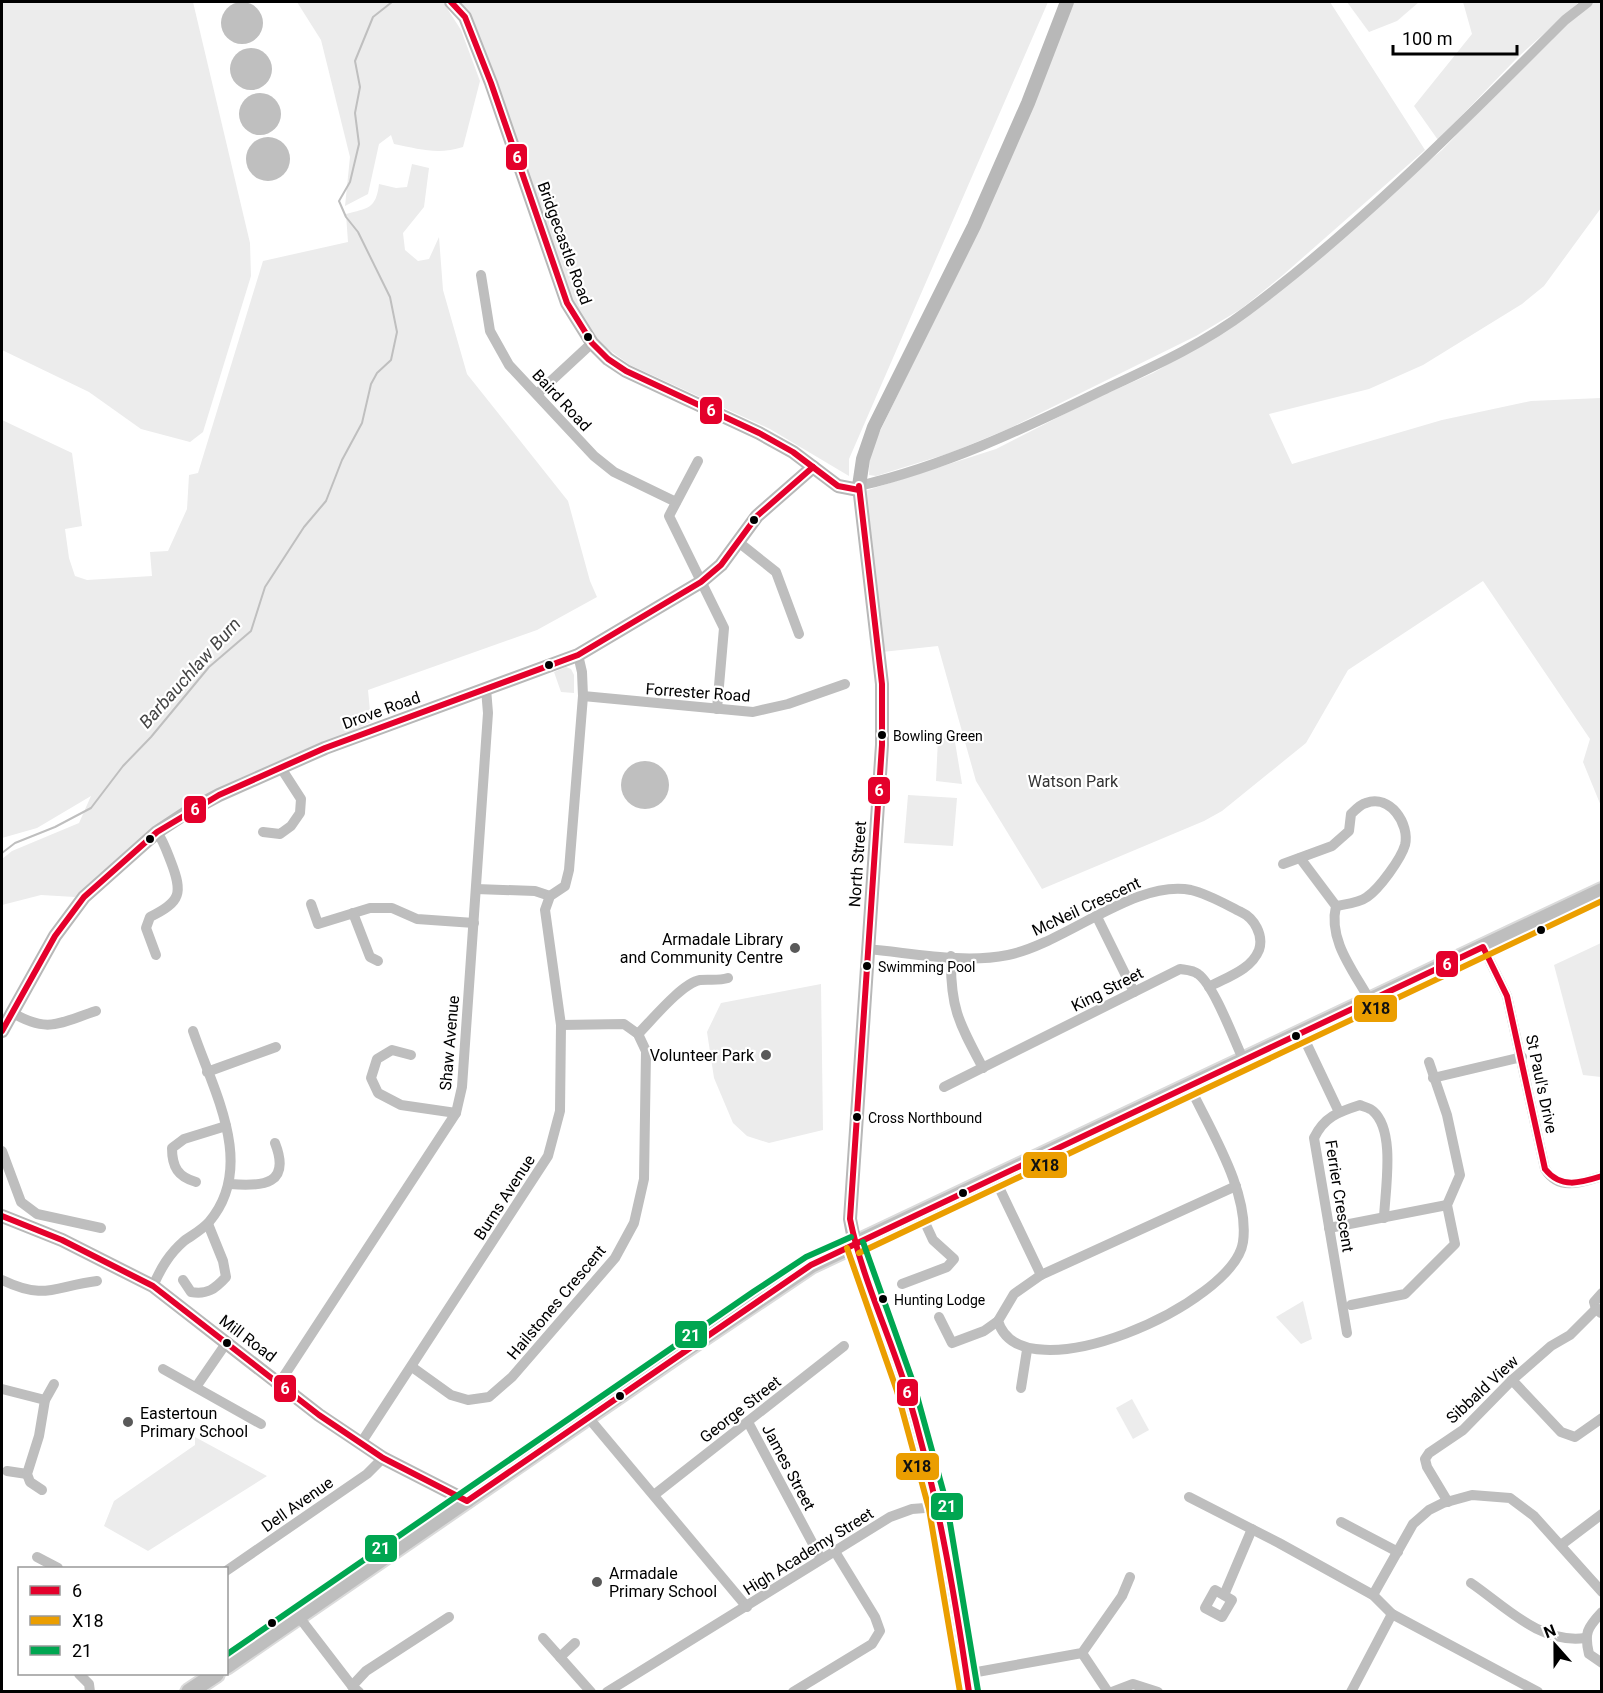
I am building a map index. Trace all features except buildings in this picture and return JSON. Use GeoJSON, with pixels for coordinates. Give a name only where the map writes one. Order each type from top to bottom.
{"type":"FeatureCollection","features":[{"type":"Feature","properties":{"kind":"main road"},"geometry":{"type":"LineString","coordinates":[[228,1665],[587,1416],[811,1265],[1369,999],[1602,891]]}},
{"type":"Feature","properties":{"kind":"main road"},"geometry":{"type":"LineString","coordinates":[[189,1692],[214,1675]]}},
{"type":"Feature","properties":{"kind":"street","name":"Bridgecastle Road"},"geometry":{"type":"LineString","coordinates":[[451,2],[465,17],[491,83],[567,303],[592,343],[608,359],[626,371],[759,433],[793,452],[838,486],[859,488]]}},
{"type":"Feature","properties":{"kind":"street","name":"North Street"},"geometry":{"type":"LineString","coordinates":[[969,1692],[938,1507],[906,1388],[855,1245],[850,1220],[882,745],[882,688],[859,488],[863,459],[874,426],[974,226],[1028,103],[1067,2]]}},
{"type":"Feature","properties":{"kind":"street"},"geometry":{"type":"LineString","coordinates":[[859,488],[950,460],[994,442],[1164,361],[1220,330],[1332,241],[1421,163],[1565,20],[1588,2]]}},
{"type":"Feature","properties":{"kind":"street","name":"Baird Road"},"geometry":{"type":"LineString","coordinates":[[481,275],[490,331],[497,348],[509,365],[594,456],[614,472],[676,502]]}},
{"type":"Feature","properties":{"kind":"street"},"geometry":{"type":"LineString","coordinates":[[537,394],[592,343]]}},
{"type":"Feature","properties":{"kind":"street"},"geometry":{"type":"LineString","coordinates":[[698,461],[669,516],[701,582],[720,614],[724,628],[717,710]]}},
{"type":"Feature","properties":{"kind":"street","name":"Drove Road"},"geometry":{"type":"LineString","coordinates":[[2,1031],[54,936],[84,897],[157,832],[219,795],[325,748],[578,655],[701,582],[721,565],[757,516],[813,467]]}},
{"type":"Feature","properties":{"kind":"street"},"geometry":{"type":"LineString","coordinates":[[737,541],[776,572],[799,634]]}},
{"type":"Feature","properties":{"kind":"street"},"geometry":{"type":"LineString","coordinates":[[476,889],[535,891],[550,896],[564,886],[569,870],[582,696],[582,672],[578,655]]}},
{"type":"Feature","properties":{"kind":"street","name":"Forrester Road"},"geometry":{"type":"LineString","coordinates":[[582,696],[753,712],[788,704],[845,684]]}},
{"type":"Feature","properties":{"kind":"street","name":"Shaw Avenue"},"geometry":{"type":"LineString","coordinates":[[280,1382],[456,1113],[462,1087],[474,923],[488,713],[486,689]]}},
{"type":"Feature","properties":{"kind":"street"},"geometry":{"type":"LineString","coordinates":[[263,832],[280,834],[291,826],[300,813],[301,798],[281,768]]}},
{"type":"Feature","properties":{"kind":"street"},"geometry":{"type":"LineString","coordinates":[[1283,864],[1332,846],[1349,831],[1351,814],[1365,803],[1382,802],[1397,812],[1405,830],[1404,846],[1380,886],[1366,899],[1336,906]]}},
{"type":"Feature","properties":{"kind":"street"},"geometry":{"type":"LineString","coordinates":[[156,955],[146,928],[150,917],[169,908],[177,897],[180,885],[157,832]]}},
{"type":"Feature","properties":{"kind":"street"},"geometry":{"type":"LineString","coordinates":[[1300,858],[1336,906]]}},
{"type":"Feature","properties":{"kind":"street","name":"McNeil Crescent"},"geometry":{"type":"LineString","coordinates":[[867,949],[989,958],[1023,951],[1148,892],[1169,888],[1202,893],[1246,914],[1255,924],[1260,938],[1256,957],[1246,968],[1209,987]]}},
{"type":"Feature","properties":{"kind":"street","name":"Burns Avenue"},"geometry":{"type":"LineString","coordinates":[[361,1443],[549,1156],[560,1111],[561,1025],[545,910],[550,896]]}},
{"type":"Feature","properties":{"kind":"street"},"geometry":{"type":"LineString","coordinates":[[311,904],[318,924],[370,908],[392,908],[417,919],[474,923]]}},
{"type":"Feature","properties":{"kind":"street"},"geometry":{"type":"LineString","coordinates":[[1336,906],[1332,923],[1338,942],[1369,999]]}},
{"type":"Feature","properties":{"kind":"street"},"geometry":{"type":"LineString","coordinates":[[353,913],[370,957],[378,961]]}},
{"type":"Feature","properties":{"kind":"street"},"geometry":{"type":"LineString","coordinates":[[1097,917],[1134,992]]}},
{"type":"Feature","properties":{"kind":"street","name":"St Paul's Drive"},"geometry":{"type":"LineString","coordinates":[[1483,946],[1507,996],[1542,1158],[1550,1177],[1562,1184],[1577,1183],[1602,1176]]}},
{"type":"Feature","properties":{"kind":"street"},"geometry":{"type":"LineString","coordinates":[[951,956],[951,991],[954,1006],[983,1068]]}},
{"type":"Feature","properties":{"kind":"street","name":"King Street"},"geometry":{"type":"LineString","coordinates":[[944,1087],[1180,969],[1191,970],[1200,975],[1209,987],[1243,1059]]}},
{"type":"Feature","properties":{"kind":"street"},"geometry":{"type":"LineString","coordinates":[[561,1025],[624,1024],[638,1034],[684,990],[698,980],[718,981],[728,978]]}},
{"type":"Feature","properties":{"kind":"street"},"geometry":{"type":"LineString","coordinates":[[11,1012],[32,1024],[47,1026],[96,1011]]}},
{"type":"Feature","properties":{"kind":"street"},"geometry":{"type":"LineString","coordinates":[[153,1286],[163,1262],[183,1242],[207,1224],[223,1204],[230,1184],[231,1153],[226,1126],[193,1031]]}},
{"type":"Feature","properties":{"kind":"street"},"geometry":{"type":"LineString","coordinates":[[1301,1032],[1339,1112],[1360,1105],[1373,1111],[1383,1127],[1388,1151],[1384,1218]]}},
{"type":"Feature","properties":{"kind":"street","name":"Hailstones Crescent"},"geometry":{"type":"LineString","coordinates":[[412,1367],[451,1395],[468,1400],[489,1396],[512,1377],[615,1258],[634,1223],[644,1179],[646,1051],[638,1034]]}},
{"type":"Feature","properties":{"kind":"street"},"geometry":{"type":"LineString","coordinates":[[207,1072],[276,1047]]}},
{"type":"Feature","properties":{"kind":"street"},"geometry":{"type":"LineString","coordinates":[[411,1055],[392,1050],[377,1059],[371,1078],[378,1094],[401,1105],[456,1113]]}},
{"type":"Feature","properties":{"kind":"street"},"geometry":{"type":"LineString","coordinates":[[1433,1078],[1522,1057]]}},
{"type":"Feature","properties":{"kind":"street"},"geometry":{"type":"LineString","coordinates":[[1351,1305],[1405,1294],[1449,1253],[1455,1244],[1448,1205],[1460,1175],[1447,1115],[1429,1062]]}},
{"type":"Feature","properties":{"kind":"street"},"geometry":{"type":"LineString","coordinates":[[998,1322],[1000,1329],[1010,1340],[1027,1350],[1056,1351],[1116,1337],[1154,1321],[1196,1297],[1231,1264],[1243,1244],[1243,1209],[1236,1186],[1189,1085]]}},
{"type":"Feature","properties":{"kind":"street","name":"Ferrier Crescent"},"geometry":{"type":"LineString","coordinates":[[1339,1112],[1322,1122],[1314,1138],[1347,1333]]}},
{"type":"Feature","properties":{"kind":"street"},"geometry":{"type":"LineString","coordinates":[[196,1182],[184,1179],[177,1172],[172,1159],[172,1148],[184,1139],[226,1126]]}},
{"type":"Feature","properties":{"kind":"street"},"geometry":{"type":"LineString","coordinates":[[230,1184],[255,1186],[272,1180],[280,1170],[280,1158],[275,1143]]}},
{"type":"Feature","properties":{"kind":"street"},"geometry":{"type":"LineString","coordinates":[[2,1151],[21,1202],[37,1214],[101,1228]]}},
{"type":"Feature","properties":{"kind":"street"},"geometry":{"type":"LineString","coordinates":[[995,1179],[1041,1275]]}},
{"type":"Feature","properties":{"kind":"street"},"geometry":{"type":"LineString","coordinates":[[939,1317],[952,1343],[984,1331],[998,1322],[1014,1294],[1041,1275],[1236,1186]]}},
{"type":"Feature","properties":{"kind":"street"},"geometry":{"type":"LineString","coordinates":[[1329,1228],[1448,1205]]}},
{"type":"Feature","properties":{"kind":"street"},"geometry":{"type":"LineString","coordinates":[[902,1284],[946,1267],[954,1259],[933,1240],[921,1214]]}},
{"type":"Feature","properties":{"kind":"street","name":"Mill Road"},"geometry":{"type":"LineString","coordinates":[[2,1216],[62,1240],[153,1286],[319,1414],[361,1443],[383,1458],[467,1501]]}},
{"type":"Feature","properties":{"kind":"street"},"geometry":{"type":"LineString","coordinates":[[183,1280],[191,1292],[202,1294],[216,1288],[226,1277],[223,1261],[207,1224]]}},
{"type":"Feature","properties":{"kind":"street"},"geometry":{"type":"LineString","coordinates":[[2,1280],[29,1292],[47,1293],[97,1281]]}},
{"type":"Feature","properties":{"kind":"street","name":"Sibbald View"},"geometry":{"type":"LineString","coordinates":[[1448,1502],[1427,1467],[1425,1459],[1429,1453],[1463,1430],[1512,1380],[1551,1346],[1570,1335],[1599,1311],[1595,1298],[1602,1293]]}},
{"type":"Feature","properties":{"kind":"street"},"geometry":{"type":"LineString","coordinates":[[196,1387],[227,1342]]}},
{"type":"Feature","properties":{"kind":"street","name":"George Street"},"geometry":{"type":"LineString","coordinates":[[654,1495],[844,1346]]}},
{"type":"Feature","properties":{"kind":"street"},"geometry":{"type":"LineString","coordinates":[[1022,1388],[1027,1350]]}},
{"type":"Feature","properties":{"kind":"street"},"geometry":{"type":"LineString","coordinates":[[162,1370],[261,1424]]}},
{"type":"Feature","properties":{"kind":"street"},"geometry":{"type":"LineString","coordinates":[[1512,1380],[1561,1432],[1575,1437],[1599,1423]]}},
{"type":"Feature","properties":{"kind":"street"},"geometry":{"type":"LineString","coordinates":[[42,1490],[30,1482],[27,1474],[39,1436],[45,1400],[54,1384]]}},
{"type":"Feature","properties":{"kind":"street"},"geometry":{"type":"LineString","coordinates":[[2,1389],[45,1400]]}},
{"type":"Feature","properties":{"kind":"street"},"geometry":{"type":"LineString","coordinates":[[587,1416],[747,1606]]}},
{"type":"Feature","properties":{"kind":"street","name":"James Street"},"geometry":{"type":"LineString","coordinates":[[748,1422],[821,1558]]}},
{"type":"Feature","properties":{"kind":"street","name":"Dell Avenue"},"geometry":{"type":"LineString","coordinates":[[228,1570],[367,1474],[383,1458]]}},
{"type":"Feature","properties":{"kind":"street"},"geometry":{"type":"LineString","coordinates":[[7,1471],[27,1474]]}},
{"type":"Feature","properties":{"kind":"street"},"geometry":{"type":"LineString","coordinates":[[1373,1595],[1413,1524],[1429,1510],[1472,1495],[1510,1498],[1534,1516],[1602,1592]]}},
{"type":"Feature","properties":{"kind":"street"},"geometry":{"type":"LineString","coordinates":[[1189,1497],[1373,1595],[1392,1614],[1538,1692]]}},
{"type":"Feature","properties":{"kind":"street","name":"High Academy Street"},"geometry":{"type":"LineString","coordinates":[[607,1692],[892,1516],[912,1509],[938,1507]]}},
{"type":"Feature","properties":{"kind":"street"},"geometry":{"type":"LineString","coordinates":[[1561,1545],[1602,1514]]}},
{"type":"Feature","properties":{"kind":"street"},"geometry":{"type":"LineString","coordinates":[[1341,1522],[1398,1552]]}},
{"type":"Feature","properties":{"kind":"street"},"geometry":{"type":"LineString","coordinates":[[1224,1595],[1252,1529]]}},
{"type":"Feature","properties":{"kind":"street"},"geometry":{"type":"LineString","coordinates":[[793,1692],[872,1644],[880,1630],[875,1617],[834,1550]]}},
{"type":"Feature","properties":{"kind":"street"},"geometry":{"type":"LineString","coordinates":[[37,1557],[54,1567]]}},
{"type":"Feature","properties":{"kind":"street"},"geometry":{"type":"LineString","coordinates":[[966,1674],[1082,1653],[1122,1596],[1130,1577]]}},
{"type":"Feature","properties":{"kind":"street"},"geometry":{"type":"LineString","coordinates":[[1471,1583],[1540,1632],[1567,1640],[1585,1638]]}},
{"type":"Feature","properties":{"kind":"street"},"geometry":{"type":"LineString","coordinates":[[1602,1612],[1590,1625],[1585,1638],[1589,1654],[1602,1663]]}},
{"type":"Feature","properties":{"kind":"street"},"geometry":{"type":"LineString","coordinates":[[1351,1692],[1392,1614]]}},
{"type":"Feature","properties":{"kind":"street"},"geometry":{"type":"LineString","coordinates":[[299,1617],[355,1689],[366,1671],[448,1617]]}},
{"type":"Feature","properties":{"kind":"street"},"geometry":{"type":"LineString","coordinates":[[543,1638],[591,1692]]}},
{"type":"Feature","properties":{"kind":"street"},"geometry":{"type":"LineString","coordinates":[[560,1657],[574,1643]]}},
{"type":"Feature","properties":{"kind":"street"},"geometry":{"type":"LineString","coordinates":[[1082,1653],[1108,1692]]}},
{"type":"Feature","properties":{"kind":"street"},"geometry":{"type":"LineString","coordinates":[[81,1675],[88,1684],[90,1692]]}},
{"type":"Feature","properties":{"kind":"street"},"geometry":{"type":"LineString","coordinates":[[1112,1692],[1133,1684],[1158,1692]]}},
{"type":"Feature","properties":{"kind":"green space"},"geometry":{"type":"Polygon","coordinates":[[[2,2],[193,2],[250,243],[251,276],[203,432],[190,442],[141,429],[89,392],[2,350],[2,2]]]}},
{"type":"Feature","properties":{"kind":"green space"},"geometry":{"type":"Polygon","coordinates":[[[297,2],[443,2],[461,30],[480,81],[463,147],[445,151],[420,149],[394,144],[391,135],[379,144],[368,194],[345,206],[350,157],[321,40],[297,2]]]}},
{"type":"Feature","properties":{"kind":"green space"},"geometry":{"type":"Polygon","coordinates":[[[457,2],[1048,2],[849,459],[849,476],[770,429],[630,365],[597,341],[575,305],[466,11],[457,2]]]}},
{"type":"Feature","properties":{"kind":"green space"},"geometry":{"type":"Polygon","coordinates":[[[1073,2],[1330,2],[1425,150],[1283,275],[1241,309],[1196,336],[1008,429],[950,453],[876,476],[869,475],[870,452],[988,208],[1073,2]]]}},
{"type":"Feature","properties":{"kind":"green space"},"geometry":{"type":"Polygon","coordinates":[[[1347,2],[1419,2],[1397,21],[1369,32],[1347,2]]]}},
{"type":"Feature","properties":{"kind":"green space"},"geometry":{"type":"Polygon","coordinates":[[[1463,2],[1579,2],[1518,57],[1438,140],[1414,106],[1472,34],[1463,2]]]}},
{"type":"Feature","properties":{"kind":"green space","name":"Watson Park"},"geometry":{"type":"Polygon","coordinates":[[[1592,2],[1601,2],[1601,208],[1544,286],[1522,304],[1423,365],[1369,389],[1269,414],[1292,464],[1442,420],[1531,401],[1601,398],[1601,806],[1583,762],[1590,739],[1483,581],[1348,670],[1306,743],[1222,811],[1204,821],[1042,889],[976,781],[938,646],[882,652],[865,491],[996,449],[1092,400],[1153,373],[1222,333],[1442,150],[1567,21],[1592,2]]]}},
{"type":"Feature","properties":{"kind":"green space"},"geometry":{"type":"Polygon","coordinates":[[[412,164],[429,168],[424,207],[403,233],[405,250],[418,261],[429,259],[439,237],[443,290],[467,374],[568,501],[590,581],[597,597],[537,630],[368,690],[371,722],[159,823],[75,897],[41,895],[2,905],[2,859],[12,851],[79,823],[91,796],[37,828],[2,838],[2,420],[72,453],[82,526],[65,529],[69,558],[75,576],[87,580],[152,576],[150,552],[168,551],[187,509],[189,475],[198,473],[263,261],[348,242],[346,214],[370,206],[376,198],[379,184],[396,188],[407,187],[412,164]]]}},
{"type":"Feature","properties":{"kind":"green space"},"geometry":{"type":"Polygon","coordinates":[[[566,667],[571,669],[574,675],[574,693],[561,692],[554,672],[566,667]]]}},
{"type":"Feature","properties":{"kind":"green space"},"geometry":{"type":"Polygon","coordinates":[[[954,736],[962,784],[936,781],[938,739],[954,736]]]}},
{"type":"Feature","properties":{"kind":"green space"},"geometry":{"type":"Polygon","coordinates":[[[908,795],[957,798],[953,846],[904,843],[908,795]]]}},
{"type":"Feature","properties":{"kind":"green space"},"geometry":{"type":"Polygon","coordinates":[[[1601,943],[1601,1077],[1583,1075],[1554,965],[1601,943]]]}},
{"type":"Feature","properties":{"kind":"green space","name":"Volunteer Park"},"geometry":{"type":"Polygon","coordinates":[[[821,984],[823,1130],[769,1143],[747,1136],[733,1123],[714,1078],[707,1032],[721,1003],[821,984]]]}},
{"type":"Feature","properties":{"kind":"green space"},"geometry":{"type":"Polygon","coordinates":[[[1303,1301],[1312,1339],[1301,1344],[1276,1317],[1303,1301]]]}},
{"type":"Feature","properties":{"kind":"green space"},"geometry":{"type":"Polygon","coordinates":[[[1132,1399],[1149,1430],[1133,1439],[1116,1408],[1132,1399]]]}},
{"type":"Feature","properties":{"kind":"green space"},"geometry":{"type":"Polygon","coordinates":[[[195,1437],[267,1476],[148,1551],[104,1526],[114,1501],[195,1445],[195,1437]]]}},
{"type":"Feature","properties":{"kind":"shaded area"},"geometry":{"type":"Polygon","coordinates":[[[242,2],[257,8],[263,23],[257,38],[242,44],[227,38],[221,23],[227,8],[242,2]]]}},
{"type":"Feature","properties":{"kind":"shaded area"},"geometry":{"type":"Polygon","coordinates":[[[251,48],[266,54],[272,69],[266,84],[251,90],[236,84],[230,69],[236,54],[251,48]]]}},
{"type":"Feature","properties":{"kind":"shaded area"},"geometry":{"type":"Polygon","coordinates":[[[260,93],[268,94],[275,99],[280,106],[280,122],[275,129],[268,134],[260,135],[252,134],[245,129],[240,122],[239,114],[240,106],[245,99],[252,94],[260,93]]]}},
{"type":"Feature","properties":{"kind":"shaded area"},"geometry":{"type":"Polygon","coordinates":[[[268,137],[283,144],[290,159],[283,174],[268,181],[253,174],[246,159],[253,144],[268,137]]]}},
{"type":"Feature","properties":{"kind":"shaded area"},"geometry":{"type":"Polygon","coordinates":[[[645,761],[662,768],[669,785],[662,802],[645,809],[628,802],[621,785],[628,768],[645,761]]]}},
{"type":"Feature","properties":{"kind":"waterway","name":"Barbauchlaw Burn"},"geometry":{"type":"LineString","coordinates":[[2,853],[15,843],[55,827],[91,808],[123,766],[151,737],[209,667],[251,631],[265,587],[304,527],[326,501],[342,460],[362,423],[371,384],[377,373],[391,360],[397,332],[390,297],[358,232],[346,217],[339,201],[350,182],[359,144],[355,113],[360,87],[355,61],[373,17],[392,2]]}},
{"type":"Feature","properties":{"kind":"transit line","name":"6"},"geometry":{"type":"LineString","coordinates":[[451,2],[465,17],[491,83],[567,303],[592,343],[608,359],[626,371],[759,433],[793,452],[838,486],[859,490]]}},
{"type":"Feature","properties":{"kind":"transit line","name":"6"},"geometry":{"type":"LineString","coordinates":[[2,1031],[55,936],[84,897],[157,832],[219,795],[325,748],[578,655],[701,582],[721,565],[757,516],[813,467]]}},
{"type":"Feature","properties":{"kind":"transit line","name":"6"},"geometry":{"type":"LineString","coordinates":[[859,486],[882,684],[882,745],[850,1219],[868,1283],[899,1367],[917,1425],[950,1577],[969,1692]]}},
{"type":"Feature","properties":{"kind":"transit line","name":"X18"},"geometry":{"type":"LineString","coordinates":[[859,1253],[1602,901]]}},
{"type":"Feature","properties":{"kind":"transit line","name":"6"},"geometry":{"type":"LineString","coordinates":[[2,1216],[62,1240],[153,1286],[319,1415],[383,1458],[467,1501],[811,1265],[1483,947],[1507,996],[1545,1169],[1558,1180],[1571,1183],[1602,1176]]}},
{"type":"Feature","properties":{"kind":"transit line","name":"21"},"geometry":{"type":"LineString","coordinates":[[228,1654],[753,1292],[806,1257],[851,1237]]}},
{"type":"Feature","properties":{"kind":"transit line","name":"21"},"geometry":{"type":"LineString","coordinates":[[863,1242],[914,1385],[947,1505],[978,1691]]}},
{"type":"Feature","properties":{"kind":"transit line","name":"X18"},"geometry":{"type":"LineString","coordinates":[[847,1248],[897,1391],[929,1509],[960,1692]]}},
{"type":"Feature","properties":{"kind":"place","name":"Bowling Green"},"geometry":{"type":"Point","coordinates":[882,735]}},
{"type":"Feature","properties":{"kind":"place","name":"Armadale Library and Community Centre"},"geometry":{"type":"Point","coordinates":[795,948]}},
{"type":"Feature","properties":{"kind":"place","name":"Swimming Pool"},"geometry":{"type":"Point","coordinates":[867,966]}},
{"type":"Feature","properties":{"kind":"place","name":"Volunteer Park"},"geometry":{"type":"Point","coordinates":[766,1055]}},
{"type":"Feature","properties":{"kind":"place","name":"Cross Northbound"},"geometry":{"type":"Point","coordinates":[857,1117]}},
{"type":"Feature","properties":{"kind":"place","name":"Hunting Lodge"},"geometry":{"type":"Point","coordinates":[883,1299]}},
{"type":"Feature","properties":{"kind":"place","name":"Eastertoun Primary School"},"geometry":{"type":"Point","coordinates":[128,1422]}},
{"type":"Feature","properties":{"kind":"place","name":"Armadale Primary School"},"geometry":{"type":"Point","coordinates":[597,1582]}}]}
